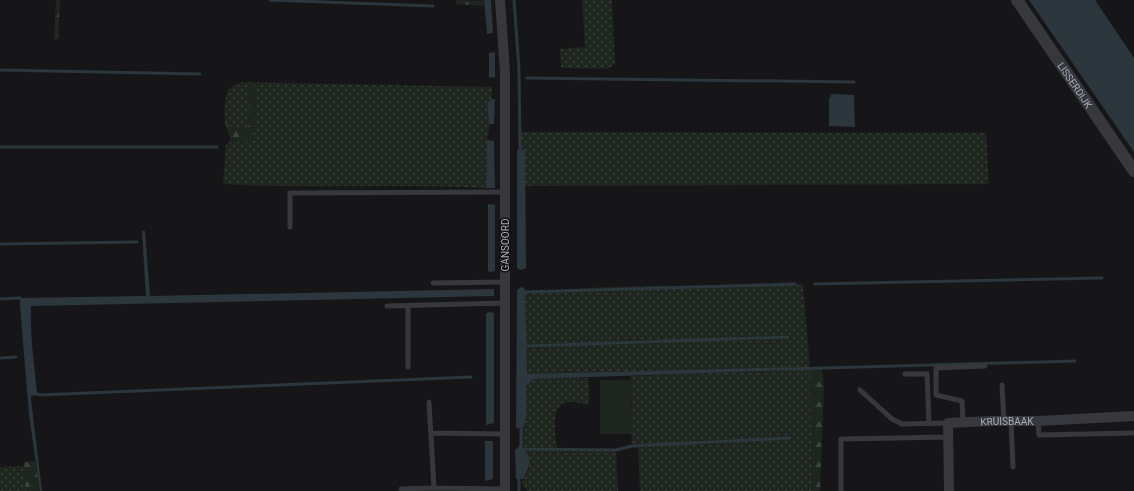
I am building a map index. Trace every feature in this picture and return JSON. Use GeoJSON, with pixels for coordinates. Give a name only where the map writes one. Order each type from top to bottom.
{"type":"FeatureCollection","features":[{"type":"Feature","properties":{"kind":"street","name":"GANSOORD"},"geometry":{"type":"LineString","coordinates":[[500,0],[506,72],[505,490]]}},
{"type":"Feature","properties":{"kind":"street","name":"LISSERDIJK"},"geometry":{"type":"LineString","coordinates":[[1017,0],[1134,171]]}},
{"type":"Feature","properties":{"kind":"street","name":"KRUISBAAK"},"geometry":{"type":"LineString","coordinates":[[948,423],[1038,421],[1134,416]]}},
{"type":"Feature","properties":{"kind":"street"},"geometry":{"type":"LineString","coordinates":[[948,423],[950,491]]}},
{"type":"Feature","properties":{"kind":"lane"},"geometry":{"type":"LineString","coordinates":[[290,227],[290,193],[505,192]]}},
{"type":"Feature","properties":{"kind":"lane"},"geometry":{"type":"LineString","coordinates":[[433,283],[505,282]]}},
{"type":"Feature","properties":{"kind":"lane"},"geometry":{"type":"LineString","coordinates":[[387,306],[505,303]]}},
{"type":"Feature","properties":{"kind":"lane"},"geometry":{"type":"LineString","coordinates":[[408,306],[408,367]]}},
{"type":"Feature","properties":{"kind":"lane"},"geometry":{"type":"LineString","coordinates":[[963,422],[962,401],[936,395],[936,368],[985,366]]}},
{"type":"Feature","properties":{"kind":"lane"},"geometry":{"type":"LineString","coordinates":[[905,374],[927,374],[929,423]]}},
{"type":"Feature","properties":{"kind":"lane"},"geometry":{"type":"LineString","coordinates":[[1002,385],[1013,467]]}},
{"type":"Feature","properties":{"kind":"lane"},"geometry":{"type":"LineString","coordinates":[[860,390],[892,419],[902,424],[948,423]]}},
{"type":"Feature","properties":{"kind":"lane"},"geometry":{"type":"LineString","coordinates":[[429,402],[434,488]]}},
{"type":"Feature","properties":{"kind":"lane"},"geometry":{"type":"LineString","coordinates":[[1038,421],[1039,435],[1134,433]]}},
{"type":"Feature","properties":{"kind":"lane"},"geometry":{"type":"LineString","coordinates":[[431,433],[505,434]]}},
{"type":"Feature","properties":{"kind":"lane"},"geometry":{"type":"LineString","coordinates":[[842,491],[841,439],[948,437]]}},
{"type":"Feature","properties":{"kind":"lane"},"geometry":{"type":"LineString","coordinates":[[401,489],[434,488],[505,490]]}},
{"type":"Feature","properties":{"kind":"green space"},"geometry":{"type":"Polygon","coordinates":[[[56,0],[60,0],[58,39],[54,40],[56,0]]]}},
{"type":"Feature","properties":{"kind":"green space"},"geometry":{"type":"Polygon","coordinates":[[[456,0],[484,1],[484,6],[456,4],[456,0]]]}},
{"type":"Feature","properties":{"kind":"green space"},"geometry":{"type":"Polygon","coordinates":[[[582,0],[612,0],[615,63],[608,69],[561,68],[560,49],[585,47],[582,0]]]}},
{"type":"Feature","properties":{"kind":"green space"},"geometry":{"type":"Polygon","coordinates":[[[243,82],[492,87],[492,99],[487,104],[490,124],[487,140],[486,188],[417,186],[263,186],[223,184],[226,144],[231,141],[252,142],[255,86],[248,87],[250,105],[249,126],[233,129],[225,122],[224,111],[227,90],[234,85],[243,82]]]}},
{"type":"Feature","properties":{"kind":"green space"},"geometry":{"type":"Polygon","coordinates":[[[255,86],[252,142],[231,141],[225,122],[233,129],[249,126],[250,105],[248,87],[255,86]]]}},
{"type":"Feature","properties":{"kind":"green space"},"geometry":{"type":"Polygon","coordinates":[[[520,132],[986,133],[989,184],[525,186],[525,150],[520,149],[520,132]]]}},
{"type":"Feature","properties":{"kind":"green space"},"geometry":{"type":"Polygon","coordinates":[[[803,284],[810,368],[812,491],[640,491],[638,446],[632,446],[630,411],[632,408],[631,376],[789,370],[789,367],[526,374],[525,292],[607,287],[803,284]]]}},
{"type":"Feature","properties":{"kind":"green space"},"geometry":{"type":"Polygon","coordinates":[[[810,368],[822,368],[824,387],[820,491],[812,491],[810,368]]]}},
{"type":"Feature","properties":{"kind":"green space"},"geometry":{"type":"Polygon","coordinates":[[[589,378],[589,405],[570,402],[563,404],[556,413],[555,427],[557,448],[616,450],[618,491],[527,491],[522,484],[523,479],[529,469],[527,455],[521,445],[521,429],[524,426],[526,417],[526,386],[534,379],[589,378]]]}},
{"type":"Feature","properties":{"kind":"green space"},"geometry":{"type":"Polygon","coordinates":[[[600,380],[632,380],[631,434],[600,434],[600,380]]]}},
{"type":"Feature","properties":{"kind":"green space"},"geometry":{"type":"Polygon","coordinates":[[[35,461],[40,491],[26,491],[23,478],[24,462],[35,461]]]}},
{"type":"Feature","properties":{"kind":"green space"},"geometry":{"type":"Polygon","coordinates":[[[24,466],[23,478],[26,491],[0,491],[0,467],[24,466]]]}},
{"type":"Feature","properties":{"kind":"shaded area"},"geometry":{"type":"Polygon","coordinates":[[[484,0],[491,0],[493,33],[487,34],[484,0]]]}},
{"type":"Feature","properties":{"kind":"shaded area"},"geometry":{"type":"Polygon","coordinates":[[[1029,0],[1095,0],[1134,58],[1134,152],[1029,0]]]}},
{"type":"Feature","properties":{"kind":"shaded area"},"geometry":{"type":"Polygon","coordinates":[[[495,52],[495,77],[489,78],[489,53],[495,52]]]}},
{"type":"Feature","properties":{"kind":"shaded area"},"geometry":{"type":"Polygon","coordinates":[[[833,94],[854,95],[855,127],[829,126],[829,99],[833,94]]]}},
{"type":"Feature","properties":{"kind":"shaded area"},"geometry":{"type":"Polygon","coordinates":[[[492,99],[495,99],[494,124],[489,124],[487,103],[492,99]]]}},
{"type":"Feature","properties":{"kind":"shaded area"},"geometry":{"type":"Polygon","coordinates":[[[487,140],[494,141],[495,188],[486,188],[487,140]]]}},
{"type":"Feature","properties":{"kind":"shaded area"},"geometry":{"type":"Polygon","coordinates":[[[517,150],[525,150],[526,268],[521,270],[517,268],[517,150]]]}},
{"type":"Feature","properties":{"kind":"shaded area"},"geometry":{"type":"Polygon","coordinates":[[[488,204],[495,205],[495,271],[491,272],[488,271],[488,204]]]}},
{"type":"Feature","properties":{"kind":"shaded area"},"geometry":{"type":"Polygon","coordinates":[[[142,231],[145,231],[150,296],[494,289],[494,296],[31,306],[32,349],[37,392],[39,395],[31,396],[31,399],[42,491],[40,491],[29,415],[20,298],[146,296],[142,231]]]}},
{"type":"Feature","properties":{"kind":"shaded area"},"geometry":{"type":"Polygon","coordinates":[[[521,287],[525,289],[527,374],[789,367],[789,370],[534,379],[526,386],[526,417],[524,426],[521,429],[516,428],[517,290],[521,287]]]}},
{"type":"Feature","properties":{"kind":"shaded area"},"geometry":{"type":"Polygon","coordinates":[[[486,313],[494,313],[494,423],[486,425],[486,313]]]}},
{"type":"Feature","properties":{"kind":"shaded area"},"geometry":{"type":"Polygon","coordinates":[[[485,441],[493,441],[493,479],[485,481],[485,441]]]}},
{"type":"Feature","properties":{"kind":"shaded area"},"geometry":{"type":"Polygon","coordinates":[[[521,445],[529,458],[529,466],[523,479],[516,479],[515,450],[521,445]]]}},
{"type":"Feature","properties":{"kind":"waterway"},"geometry":{"type":"LineString","coordinates":[[270,0],[433,6]]}},
{"type":"Feature","properties":{"kind":"waterway"},"geometry":{"type":"LineString","coordinates":[[514,0],[519,69],[520,149]]}},
{"type":"Feature","properties":{"kind":"waterway"},"geometry":{"type":"LineString","coordinates":[[0,70],[200,74]]}},
{"type":"Feature","properties":{"kind":"waterway"},"geometry":{"type":"LineString","coordinates":[[527,78],[854,82]]}},
{"type":"Feature","properties":{"kind":"waterway"},"geometry":{"type":"LineString","coordinates":[[0,147],[217,147]]}},
{"type":"Feature","properties":{"kind":"waterway"},"geometry":{"type":"LineString","coordinates":[[0,244],[137,242]]}},
{"type":"Feature","properties":{"kind":"waterway"},"geometry":{"type":"LineString","coordinates":[[815,284],[1102,278]]}},
{"type":"Feature","properties":{"kind":"waterway"},"geometry":{"type":"LineString","coordinates":[[525,292],[795,284]]}},
{"type":"Feature","properties":{"kind":"waterway"},"geometry":{"type":"LineString","coordinates":[[0,299],[20,298]]}},
{"type":"Feature","properties":{"kind":"waterway"},"geometry":{"type":"LineString","coordinates":[[527,346],[788,337]]}},
{"type":"Feature","properties":{"kind":"waterway"},"geometry":{"type":"LineString","coordinates":[[0,358],[16,357]]}},
{"type":"Feature","properties":{"kind":"waterway"},"geometry":{"type":"LineString","coordinates":[[789,369],[1075,361]]}},
{"type":"Feature","properties":{"kind":"waterway"},"geometry":{"type":"LineString","coordinates":[[39,395],[471,377]]}},
{"type":"Feature","properties":{"kind":"waterway"},"geometry":{"type":"LineString","coordinates":[[521,429],[521,449]]}},
{"type":"Feature","properties":{"kind":"waterway"},"geometry":{"type":"LineString","coordinates":[[522,449],[616,450],[632,446],[789,438]]}},
{"type":"Feature","properties":{"kind":"waterway"},"geometry":{"type":"LineString","coordinates":[[519,476],[519,491]]}}]}
